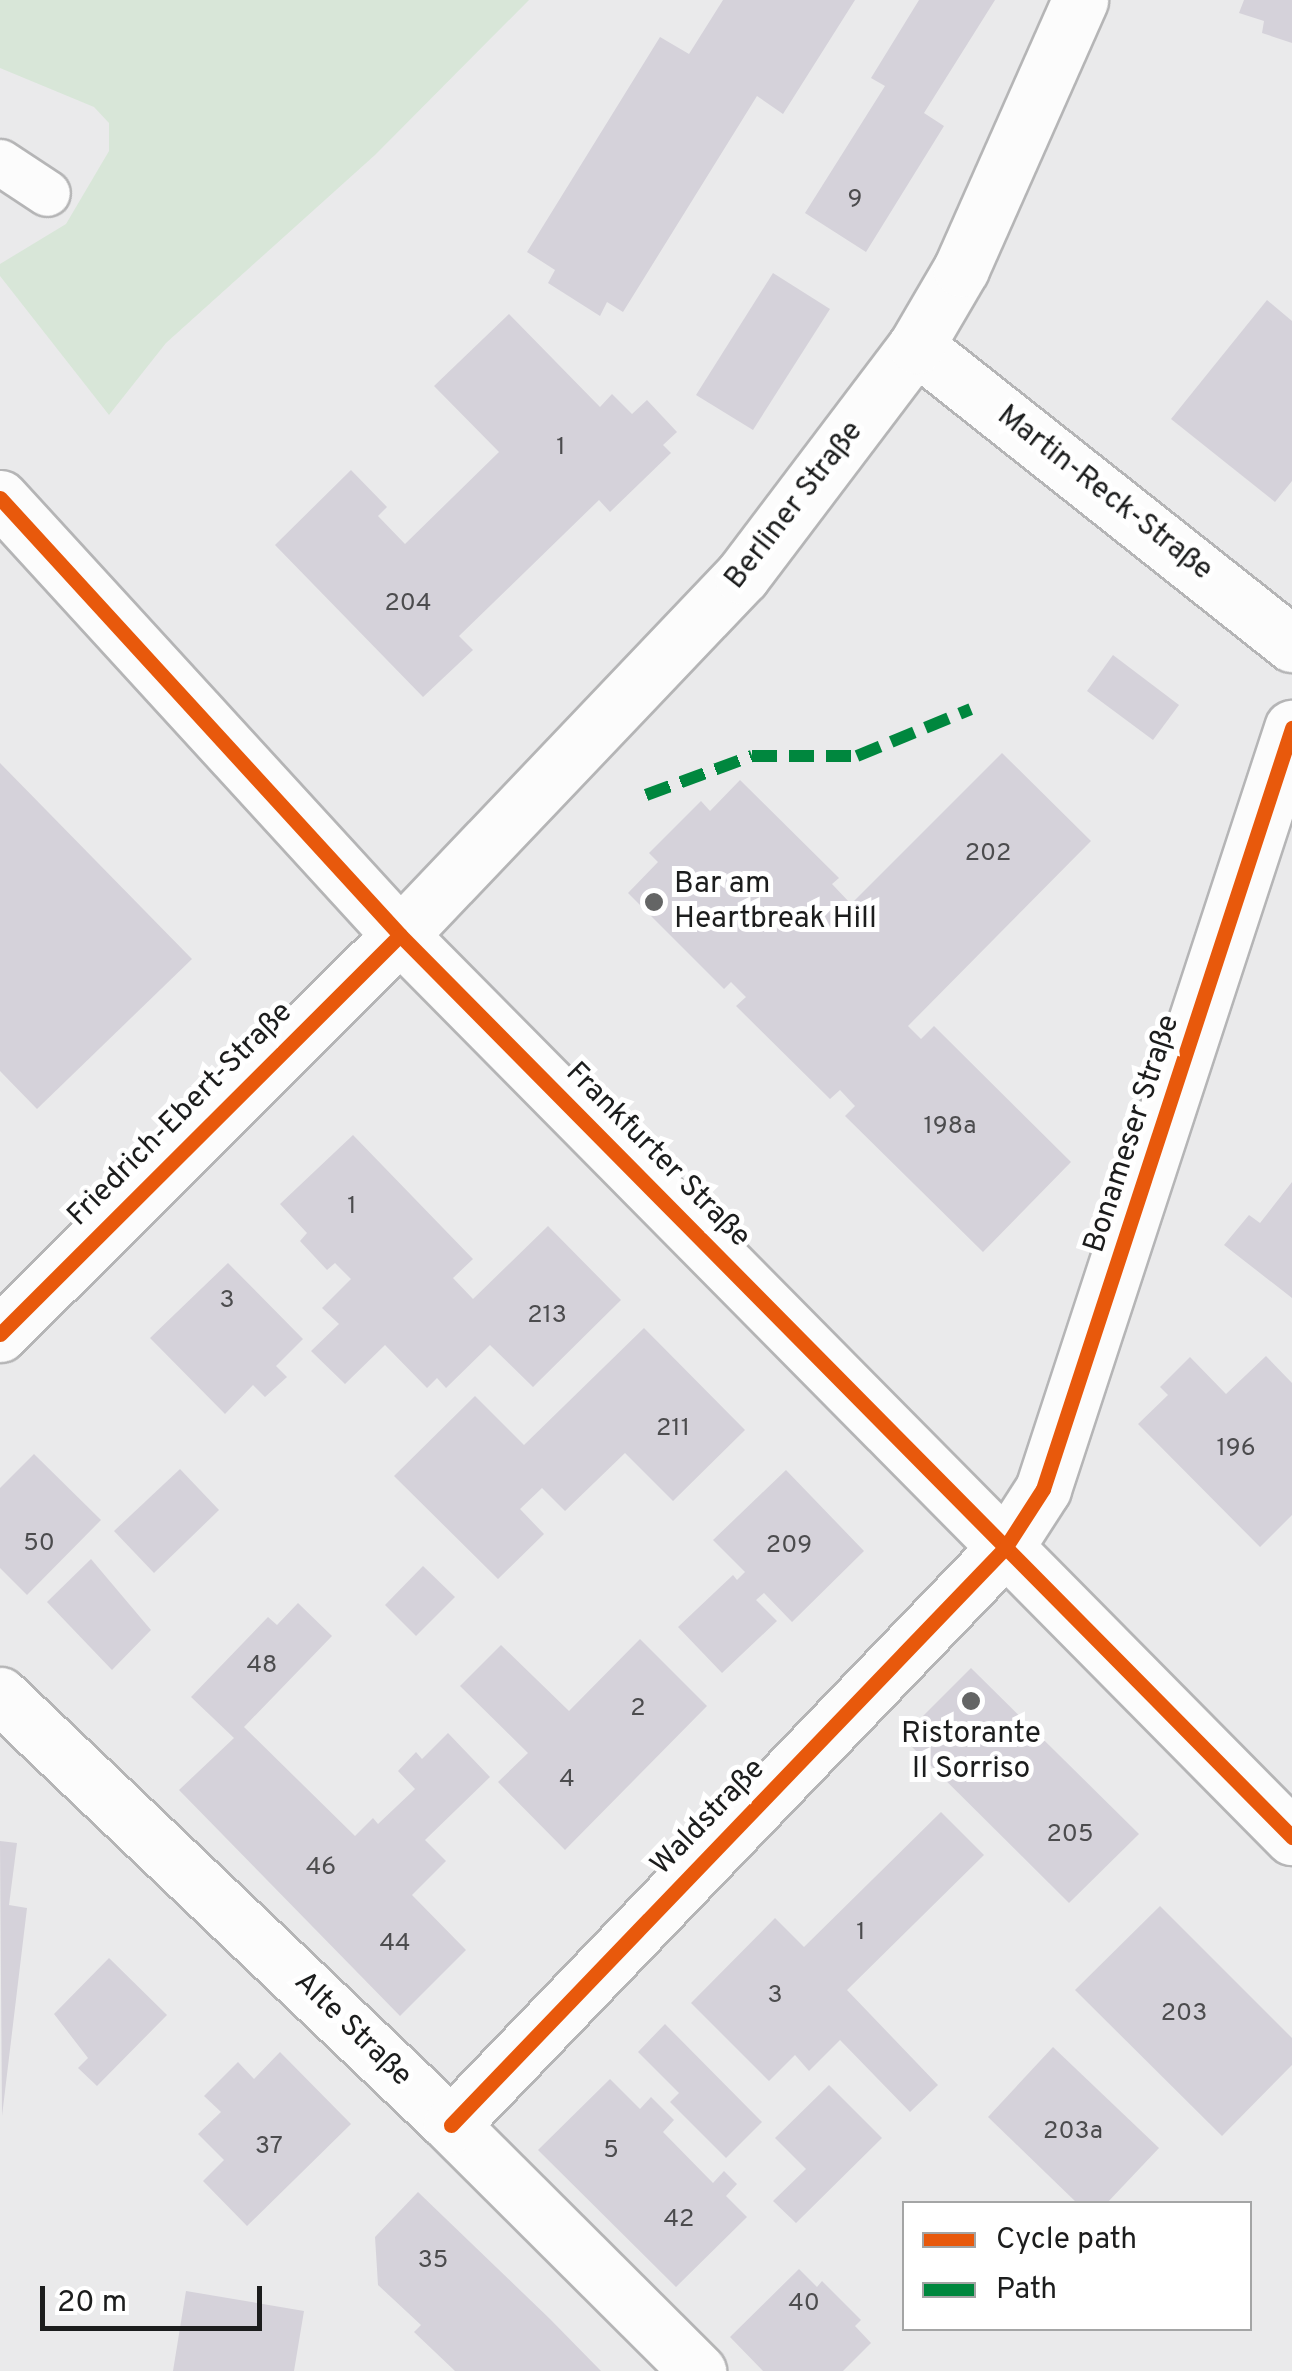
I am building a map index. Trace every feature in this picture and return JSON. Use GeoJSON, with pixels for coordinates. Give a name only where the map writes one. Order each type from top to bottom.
{"type":"FeatureCollection","features":[{"type":"Feature","properties":{"kind":"street","name":"Berliner Straße"},"geometry":{"type":"LineString","coordinates":[[400,934],[707,617],[916,346],[1014,158],[1080,0]]}},
{"type":"Feature","properties":{"kind":"street","name":"Martin-Reck-Straße"},"geometry":{"type":"LineString","coordinates":[[916,346],[1292,644]]}},
{"type":"Feature","properties":{"kind":"street","name":"Frankfurter Straße"},"geometry":{"type":"LineString","coordinates":[[0,498],[400,934],[1292,1837]]}},
{"type":"Feature","properties":{"kind":"street","name":"Bonameser Straße"},"geometry":{"type":"LineString","coordinates":[[1005,1548],[1061,1449],[1292,728]]}},
{"type":"Feature","properties":{"kind":"street","name":"Friedrich-Ebert-Straße"},"geometry":{"type":"LineString","coordinates":[[0,1334],[400,934]]}},
{"type":"Feature","properties":{"kind":"street","name":"Waldstraße"},"geometry":{"type":"LineString","coordinates":[[452,2125],[1005,1548]]}},
{"type":"Feature","properties":{"kind":"street","name":"Alte Straße"},"geometry":{"type":"LineString","coordinates":[[0,1695],[452,2125],[698,2371]]}},
{"type":"Feature","properties":{"kind":"lane"},"geometry":{"type":"LineString","coordinates":[[0,162],[46,193]]}},
{"type":"Feature","properties":{"kind":"green space"},"geometry":{"type":"Polygon","coordinates":[[[0,0],[529,0],[375,155],[166,343],[109,415],[0,276],[0,264],[66,224],[109,151],[109,123],[94,107],[0,68],[0,0]]]}},
{"type":"Feature","properties":{"kind":"building"},"geometry":{"type":"Polygon","coordinates":[[[723,0],[855,0],[783,114],[757,96],[623,312],[607,302],[600,316],[548,283],[555,270],[527,252],[660,37],[689,54],[723,0]]]}},
{"type":"Feature","properties":{"kind":"building"},"geometry":{"type":"Polygon","coordinates":[[[919,0],[995,0],[924,113],[944,126],[866,252],[805,213],[885,86],[871,78],[919,0]]]}},
{"type":"Feature","properties":{"kind":"building"},"geometry":{"type":"Polygon","coordinates":[[[1244,0],[1292,0],[1292,43],[1262,33],[1264,21],[1239,13],[1244,0]]]}},
{"type":"Feature","properties":{"kind":"building"},"geometry":{"type":"Polygon","coordinates":[[[773,273],[830,309],[753,430],[696,395],[773,273]]]}},
{"type":"Feature","properties":{"kind":"building"},"geometry":{"type":"Polygon","coordinates":[[[1267,300],[1292,321],[1292,481],[1275,502],[1171,419],[1267,300]]]}},
{"type":"Feature","properties":{"kind":"building"},"geometry":{"type":"Polygon","coordinates":[[[509,314],[600,407],[612,394],[632,414],[647,400],[677,432],[663,445],[671,453],[610,512],[599,500],[459,636],[473,650],[423,697],[275,545],[351,470],[387,507],[378,516],[405,544],[499,452],[434,386],[509,314]]]}},
{"type":"Feature","properties":{"kind":"building"},"geometry":{"type":"Polygon","coordinates":[[[1113,655],[1179,705],[1153,740],[1087,691],[1113,655]]]}},
{"type":"Feature","properties":{"kind":"building"},"geometry":{"type":"Polygon","coordinates":[[[1002,753],[1091,841],[908,1026],[921,1039],[934,1026],[1071,1162],[983,1252],[845,1116],[855,1106],[840,1090],[830,1099],[736,1006],[746,997],[731,982],[724,989],[628,893],[658,862],[649,853],[701,801],[710,811],[740,780],[839,878],[832,884],[851,904],[1002,753]]]}},
{"type":"Feature","properties":{"kind":"building"},"geometry":{"type":"Polygon","coordinates":[[[0,763],[192,959],[37,1109],[0,1071],[0,763]]]}},
{"type":"Feature","properties":{"kind":"building"},"geometry":{"type":"Polygon","coordinates":[[[353,1135],[473,1259],[453,1278],[473,1299],[548,1226],[621,1300],[533,1387],[490,1345],[446,1388],[437,1378],[427,1388],[385,1345],[345,1384],[311,1351],[339,1324],[322,1308],[351,1279],[335,1263],[327,1270],[300,1241],[307,1233],[280,1204],[353,1135]]]}},
{"type":"Feature","properties":{"kind":"building"},"geometry":{"type":"Polygon","coordinates":[[[1292,1182],[1292,1298],[1224,1245],[1249,1215],[1260,1223],[1292,1182]]]}},
{"type":"Feature","properties":{"kind":"building"},"geometry":{"type":"Polygon","coordinates":[[[228,1263],[303,1339],[276,1366],[287,1377],[265,1397],[253,1385],[225,1414],[150,1338],[228,1263]]]}},
{"type":"Feature","properties":{"kind":"building"},"geometry":{"type":"Polygon","coordinates":[[[644,1328],[745,1430],[673,1501],[625,1453],[565,1511],[542,1488],[520,1509],[544,1534],[498,1579],[394,1476],[475,1396],[524,1445],[644,1328]]]}},
{"type":"Feature","properties":{"kind":"building"},"geometry":{"type":"Polygon","coordinates":[[[1266,1356],[1292,1383],[1292,1515],[1260,1547],[1138,1424],[1168,1395],[1160,1387],[1190,1357],[1226,1394],[1266,1356]]]}},
{"type":"Feature","properties":{"kind":"building"},"geometry":{"type":"Polygon","coordinates":[[[34,1454],[101,1520],[27,1595],[0,1568],[0,1488],[34,1454]]]}},
{"type":"Feature","properties":{"kind":"building"},"geometry":{"type":"Polygon","coordinates":[[[180,1469],[219,1510],[154,1573],[114,1531],[180,1469]]]}},
{"type":"Feature","properties":{"kind":"building"},"geometry":{"type":"Polygon","coordinates":[[[786,1470],[864,1551],[792,1622],[764,1593],[756,1600],[777,1621],[722,1673],[678,1627],[733,1575],[737,1580],[745,1572],[713,1540],[786,1470]]]}},
{"type":"Feature","properties":{"kind":"building"},"geometry":{"type":"Polygon","coordinates":[[[91,1559],[151,1630],[112,1670],[47,1602],[91,1559]]]}},
{"type":"Feature","properties":{"kind":"building"},"geometry":{"type":"Polygon","coordinates":[[[423,1566],[455,1597],[416,1636],[385,1605],[423,1566]]]}},
{"type":"Feature","properties":{"kind":"building"},"geometry":{"type":"Polygon","coordinates":[[[298,1603],[332,1636],[244,1727],[355,1836],[373,1818],[378,1824],[415,1789],[398,1771],[416,1752],[422,1759],[448,1733],[490,1777],[425,1840],[446,1861],[412,1895],[466,1950],[400,2016],[179,1790],[234,1738],[191,1697],[268,1617],[277,1625],[298,1603]]]}},
{"type":"Feature","properties":{"kind":"building"},"geometry":{"type":"Polygon","coordinates":[[[640,1639],[707,1706],[565,1850],[498,1782],[528,1753],[460,1686],[501,1645],[569,1711],[640,1639]]]}},
{"type":"Feature","properties":{"kind":"building"},"geometry":{"type":"Polygon","coordinates":[[[971,1668],[1139,1834],[1069,1903],[902,1737],[971,1668]]]}},
{"type":"Feature","properties":{"kind":"building"},"geometry":{"type":"Polygon","coordinates":[[[941,1812],[984,1855],[847,1990],[938,2085],[910,2112],[840,2040],[809,2071],[795,2055],[769,2081],[691,2003],[775,1918],[804,1947],[941,1812]]]}},
{"type":"Feature","properties":{"kind":"building"},"geometry":{"type":"Polygon","coordinates":[[[0,1841],[17,1843],[9,1905],[27,1908],[2,2116],[0,1841]]]}},
{"type":"Feature","properties":{"kind":"building"},"geometry":{"type":"Polygon","coordinates":[[[1160,1906],[1292,2038],[1292,2065],[1222,2136],[1075,1990],[1160,1906]]]}},
{"type":"Feature","properties":{"kind":"building"},"geometry":{"type":"Polygon","coordinates":[[[109,1958],[167,2015],[97,2086],[78,2068],[88,2058],[54,2014],[109,1958]]]}},
{"type":"Feature","properties":{"kind":"building"},"geometry":{"type":"Polygon","coordinates":[[[665,2024],[762,2122],[726,2158],[670,2102],[679,2093],[638,2052],[665,2024]]]}},
{"type":"Feature","properties":{"kind":"building"},"geometry":{"type":"Polygon","coordinates":[[[1053,2047],[1159,2148],[1109,2201],[1075,2201],[988,2117],[1053,2047]]]}},
{"type":"Feature","properties":{"kind":"building"},"geometry":{"type":"Polygon","coordinates":[[[280,2052],[351,2124],[247,2226],[203,2181],[224,2160],[198,2134],[221,2112],[204,2096],[238,2062],[254,2079],[280,2052]]]}},
{"type":"Feature","properties":{"kind":"building"},"geometry":{"type":"Polygon","coordinates":[[[610,2079],[640,2109],[651,2097],[674,2120],[663,2132],[713,2183],[724,2171],[737,2184],[726,2196],[747,2217],[676,2287],[538,2150],[610,2079]]]}},
{"type":"Feature","properties":{"kind":"building"},"geometry":{"type":"Polygon","coordinates":[[[829,2085],[882,2138],[796,2223],[773,2201],[806,2169],[775,2138],[829,2085]]]}},
{"type":"Feature","properties":{"kind":"building"},"geometry":{"type":"Polygon","coordinates":[[[418,2192],[601,2371],[455,2371],[414,2332],[421,2325],[378,2285],[375,2237],[418,2192]]]}},
{"type":"Feature","properties":{"kind":"building"},"geometry":{"type":"Polygon","coordinates":[[[799,2269],[817,2287],[822,2281],[861,2320],[855,2326],[871,2343],[843,2371],[763,2371],[730,2337],[799,2269]]]}},
{"type":"Feature","properties":{"kind":"building"},"geometry":{"type":"Polygon","coordinates":[[[186,2291],[304,2311],[294,2371],[173,2371],[186,2291]]]}},
{"type":"Feature","properties":{"kind":"marked path"},"geometry":{"type":"LineString","coordinates":[[646,795],[752,756],[857,756],[971,709]]}},
{"type":"Feature","properties":{"kind":"cycle path"},"geometry":{"type":"LineString","coordinates":[[0,498],[400,935],[1292,1837]]}},
{"type":"Feature","properties":{"kind":"cycle path"},"geometry":{"type":"LineString","coordinates":[[451,2125],[1005,1548],[1043,1489],[1292,728]]}},
{"type":"Feature","properties":{"kind":"cycle path"},"geometry":{"type":"LineString","coordinates":[[0,1334],[400,935]]}},
{"type":"Feature","properties":{"kind":"place","name":"Bar am Heartbreak Hill"},"geometry":{"type":"Point","coordinates":[654,902]}},
{"type":"Feature","properties":{"kind":"place","name":"Ristorante Il Sorriso"},"geometry":{"type":"Point","coordinates":[971,1701]}}]}
